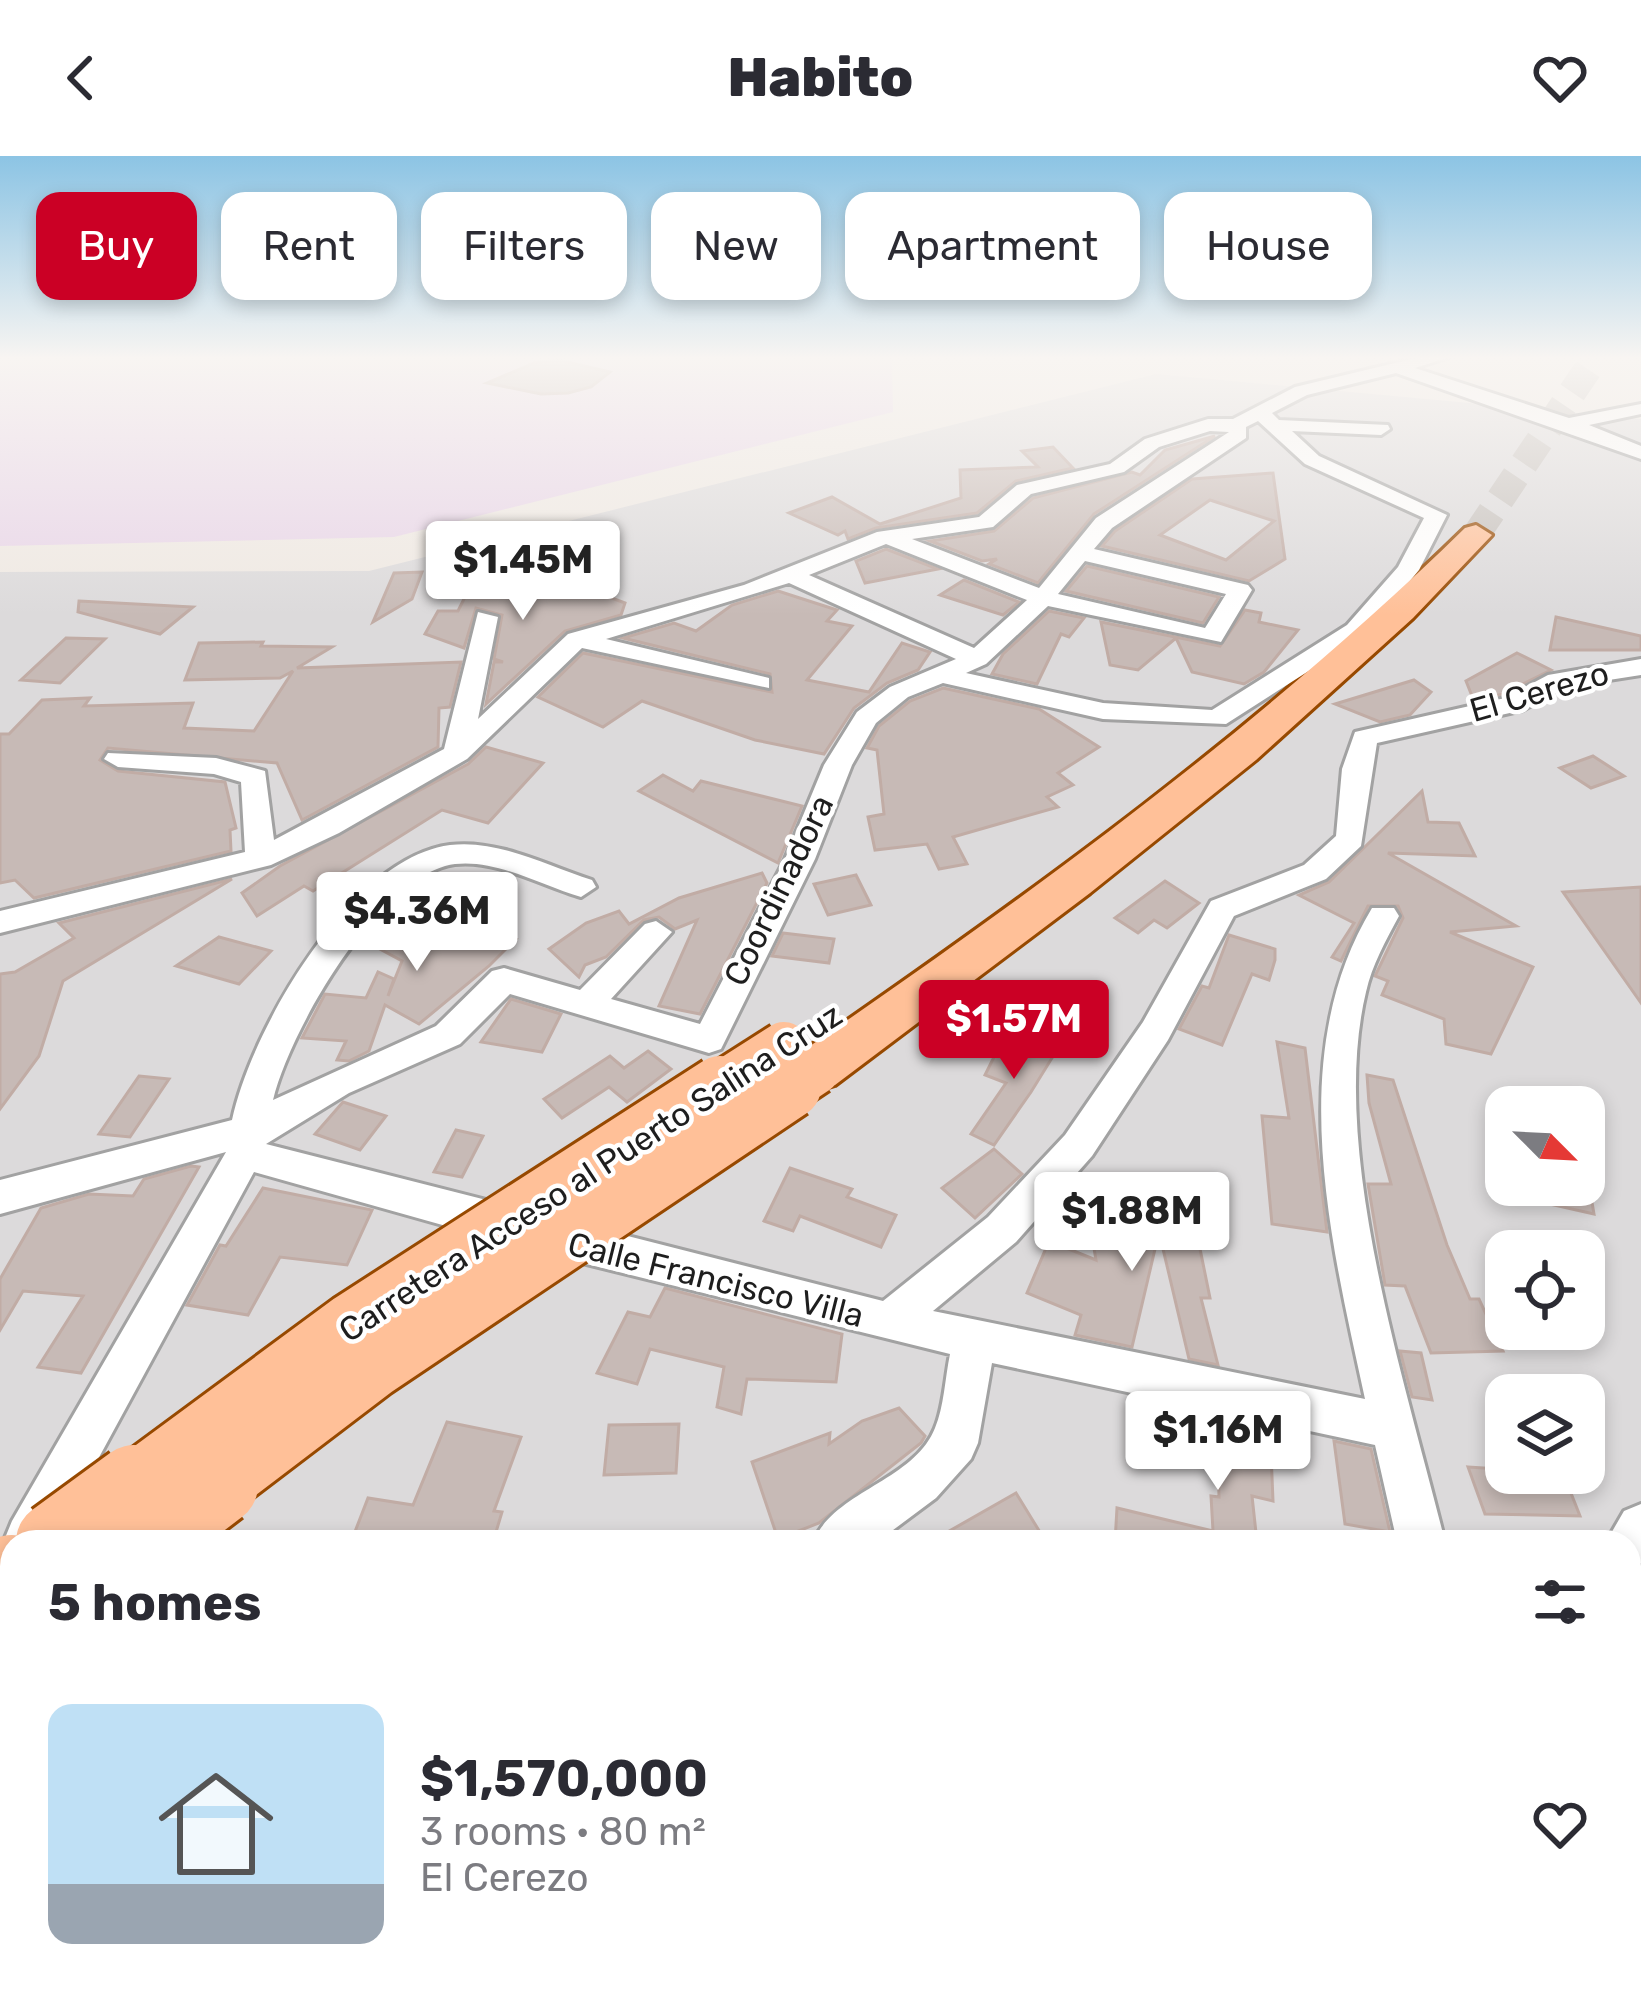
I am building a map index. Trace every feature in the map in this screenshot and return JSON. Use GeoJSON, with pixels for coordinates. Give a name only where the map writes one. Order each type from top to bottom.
{"type":"FeatureCollection","features":[{"type":"Feature","properties":{"kind":"main road","name":"Carretera Acceso al Puerto Salina Cruz"},"geometry":{"type":"LineString","coordinates":[[72,1530],[352,1324],[1056,901],[1341,669],[1476,536]]}},
{"type":"Feature","properties":{"kind":"main road","name":"Carretera Acceso al Puerto Salina Cruz"},"geometry":{"type":"LineString","coordinates":[[159,1530],[373,1367],[800,1058]]}},
{"type":"Feature","properties":{"kind":"street"},"geometry":{"type":"LineString","coordinates":[[0,922],[260,858],[329,826],[457,754],[577,639],[792,576],[843,550],[885,537],[986,522],[1024,489],[1117,468],[1151,443]]}},
{"type":"Feature","properties":{"kind":"street","name":"Coordinadora"},"geometry":{"type":"LineString","coordinates":[[247,1142],[336,1083],[448,1035],[504,980],[589,1001],[709,1040],[800,859],[838,765],[866,718],[898,692],[977,659],[1043,598],[1104,523],[1227,443]]}},
{"type":"Feature","properties":{"kind":"street"},"geometry":{"type":"LineString","coordinates":[[941,675],[1102,711],[1217,718],[1356,630],[1408,570],[1436,515],[1312,460],[1295,443]]}},
{"type":"Feature","properties":{"kind":"street"},"geometry":{"type":"LineString","coordinates":[[885,537],[1043,598],[1212,637],[1240,590],[1081,553]]}},
{"type":"Feature","properties":{"kind":"street"},"geometry":{"type":"LineString","coordinates":[[792,576],[977,659]]}},
{"type":"Feature","properties":{"kind":"street"},"geometry":{"type":"LineString","coordinates":[[457,754],[486,617]]}},
{"type":"Feature","properties":{"kind":"street"},"geometry":{"type":"LineString","coordinates":[[577,639],[760,683]]}},
{"type":"Feature","properties":{"kind":"street","name":"El Cerezo"},"geometry":{"type":"LineString","coordinates":[[889,1322],[1016,1216],[1090,1132],[1160,1030],[1222,909],[1315,872],[1351,839],[1355,770],[1365,738],[1514,704],[1557,680],[1641,667]]}},
{"type":"Feature","properties":{"kind":"street"},"geometry":{"type":"LineString","coordinates":[[118,759],[215,766],[255,777],[260,858]]}},
{"type":"Feature","properties":{"kind":"street"},"geometry":{"type":"LineString","coordinates":[[33,1530],[247,1142],[265,1067],[298,1006],[357,920],[395,880],[446,855],[479,857],[581,886]]}},
{"type":"Feature","properties":{"kind":"street"},"geometry":{"type":"LineString","coordinates":[[1383,916],[1347,996],[1336,1106],[1358,1244],[1418,1530]]}},
{"type":"Feature","properties":{"kind":"street"},"geometry":{"type":"LineString","coordinates":[[589,1001],[656,932]]}},
{"type":"Feature","properties":{"kind":"street"},"geometry":{"type":"LineString","coordinates":[[0,1198],[247,1142]]}},
{"type":"Feature","properties":{"kind":"street","name":"Calle Francisco Villa"},"geometry":{"type":"LineString","coordinates":[[247,1142],[542,1236],[974,1342],[1396,1427]]}},
{"type":"Feature","properties":{"kind":"street"},"geometry":{"type":"LineString","coordinates":[[860,1530],[956,1443],[974,1342]]}},
{"type":"Feature","properties":{"kind":"shaded area"},"geometry":{"type":"Polygon","coordinates":[[[0,443],[769,443],[394,537],[0,546],[0,443]]]}},
{"type":"Feature","properties":{"kind":"shaded area"},"geometry":{"type":"Polygon","coordinates":[[[880,443],[1641,443],[1641,1530],[0,1530],[0,572],[369,571],[880,443]]]}},
{"type":"Feature","properties":{"kind":"building"},"geometry":{"type":"Polygon","coordinates":[[[1204,443],[1094,514],[1038,583],[989,564],[997,559],[982,561],[930,541],[994,531],[1033,498],[1132,472],[1140,475],[1165,450],[1204,443]]]}},
{"type":"Feature","properties":{"kind":"building"},"geometry":{"type":"Polygon","coordinates":[[[1053,447],[1073,468],[1016,481],[977,513],[876,528],[848,539],[845,531],[838,535],[789,513],[832,497],[880,524],[961,498],[960,470],[1038,467],[1022,451],[1053,447]]]}},
{"type":"Feature","properties":{"kind":"building"},"geometry":{"type":"Polygon","coordinates":[[[1273,473],[1285,559],[1249,581],[1102,546],[1115,531],[1192,479],[1273,473]],[[1210,500],[1160,535],[1226,560],[1274,521],[1210,500]]]}},
{"type":"Feature","properties":{"kind":"building"},"geometry":{"type":"Polygon","coordinates":[[[886,549],[938,569],[865,583],[856,561],[886,549]]]}},
{"type":"Feature","properties":{"kind":"building"},"geometry":{"type":"Polygon","coordinates":[[[1087,566],[1219,597],[1203,623],[1066,591],[1087,566]]]}},
{"type":"Feature","properties":{"kind":"building"},"geometry":{"type":"Polygon","coordinates":[[[422,572],[412,599],[373,622],[394,573],[422,572]]]}},
{"type":"Feature","properties":{"kind":"building"},"geometry":{"type":"Polygon","coordinates":[[[964,580],[1019,602],[1003,615],[940,595],[964,580]]]}},
{"type":"Feature","properties":{"kind":"building"},"geometry":{"type":"Polygon","coordinates":[[[521,587],[593,591],[625,603],[621,615],[565,631],[486,704],[494,662],[503,662],[494,659],[502,615],[476,608],[464,648],[425,634],[438,611],[458,611],[468,591],[521,587]]]}},
{"type":"Feature","properties":{"kind":"building"},"geometry":{"type":"Polygon","coordinates":[[[778,591],[837,610],[827,621],[852,626],[807,680],[869,692],[902,643],[930,652],[918,670],[887,683],[854,708],[824,754],[755,740],[642,701],[603,727],[538,697],[583,653],[772,692],[770,674],[623,638],[674,623],[696,631],[732,605],[778,591]]]}},
{"type":"Feature","properties":{"kind":"building"},"geometry":{"type":"Polygon","coordinates":[[[79,601],[193,607],[160,634],[78,612],[79,601]]]}},
{"type":"Feature","properties":{"kind":"building"},"geometry":{"type":"Polygon","coordinates":[[[1245,610],[1261,613],[1259,622],[1298,630],[1264,672],[1244,684],[1192,672],[1176,638],[1138,670],[1110,665],[1101,622],[1220,646],[1245,610]]]}},
{"type":"Feature","properties":{"kind":"building"},"geometry":{"type":"Polygon","coordinates":[[[1049,611],[1084,618],[1069,637],[1061,634],[1037,684],[992,674],[1003,654],[1049,611]]]}},
{"type":"Feature","properties":{"kind":"building"},"geometry":{"type":"Polygon","coordinates":[[[1556,617],[1641,636],[1641,650],[1550,650],[1556,617]]]}},
{"type":"Feature","properties":{"kind":"building"},"geometry":{"type":"Polygon","coordinates":[[[66,638],[105,639],[60,683],[21,680],[66,638]]]}},
{"type":"Feature","properties":{"kind":"building"},"geometry":{"type":"Polygon","coordinates":[[[263,642],[261,646],[332,647],[297,668],[461,662],[450,707],[439,708],[438,747],[302,820],[277,763],[108,748],[100,760],[118,771],[225,782],[236,828],[230,830],[231,851],[34,898],[15,880],[0,883],[0,734],[9,734],[42,700],[90,698],[84,706],[193,703],[184,728],[254,731],[293,671],[280,678],[185,680],[199,643],[263,642]]]}},
{"type":"Feature","properties":{"kind":"building"},"geometry":{"type":"Polygon","coordinates":[[[1517,653],[1551,670],[1503,694],[1474,701],[1466,681],[1517,653]]]}},
{"type":"Feature","properties":{"kind":"building"},"geometry":{"type":"Polygon","coordinates":[[[1414,680],[1431,692],[1410,715],[1380,722],[1335,704],[1414,680]]]}},
{"type":"Feature","properties":{"kind":"building"},"geometry":{"type":"Polygon","coordinates":[[[943,688],[1039,709],[1099,747],[1058,773],[1073,785],[1047,797],[1058,807],[953,837],[967,864],[939,869],[927,844],[875,850],[868,817],[884,814],[877,750],[867,748],[879,726],[910,701],[943,688]]]}},
{"type":"Feature","properties":{"kind":"building"},"geometry":{"type":"Polygon","coordinates":[[[486,747],[543,763],[488,823],[442,810],[313,891],[304,886],[257,916],[242,893],[280,866],[468,764],[486,747]]]}},
{"type":"Feature","properties":{"kind":"building"},"geometry":{"type":"Polygon","coordinates":[[[1593,756],[1624,776],[1591,788],[1560,768],[1593,756]]]}},
{"type":"Feature","properties":{"kind":"building"},"geometry":{"type":"Polygon","coordinates":[[[663,775],[693,791],[701,781],[802,806],[778,863],[639,791],[663,775]]]}},
{"type":"Feature","properties":{"kind":"building"},"geometry":{"type":"Polygon","coordinates":[[[1422,791],[1428,822],[1459,823],[1475,856],[1388,853],[1516,926],[1450,932],[1533,967],[1491,1054],[1446,1044],[1444,1019],[1382,995],[1388,981],[1375,976],[1403,918],[1398,906],[1368,906],[1341,961],[1332,957],[1354,923],[1299,895],[1329,882],[1422,791]]]}},
{"type":"Feature","properties":{"kind":"building"},"geometry":{"type":"Polygon","coordinates":[[[762,873],[767,883],[700,1014],[659,1006],[697,920],[675,929],[659,917],[644,920],[606,957],[585,965],[579,977],[549,949],[586,923],[619,911],[629,924],[679,898],[762,873]]]}},
{"type":"Feature","properties":{"kind":"building"},"geometry":{"type":"Polygon","coordinates":[[[856,875],[871,905],[828,915],[814,884],[856,875]]]}},
{"type":"Feature","properties":{"kind":"building"},"geometry":{"type":"Polygon","coordinates":[[[479,877],[507,882],[480,924],[516,939],[489,966],[419,1024],[385,1005],[369,1051],[349,1061],[337,1060],[346,1041],[302,1038],[325,994],[366,998],[378,972],[394,979],[388,996],[402,961],[378,948],[411,922],[439,937],[479,877]]]}},
{"type":"Feature","properties":{"kind":"building"},"geometry":{"type":"Polygon","coordinates":[[[232,879],[63,981],[39,1056],[0,1109],[0,974],[15,972],[74,938],[59,923],[232,879]]]}},
{"type":"Feature","properties":{"kind":"building"},"geometry":{"type":"Polygon","coordinates":[[[1165,881],[1199,903],[1167,928],[1154,920],[1138,933],[1115,918],[1165,881]]]}},
{"type":"Feature","properties":{"kind":"building"},"geometry":{"type":"Polygon","coordinates":[[[1641,887],[1641,1003],[1563,892],[1641,887]]]}},
{"type":"Feature","properties":{"kind":"building"},"geometry":{"type":"Polygon","coordinates":[[[783,933],[834,939],[829,963],[772,956],[783,933]]]}},
{"type":"Feature","properties":{"kind":"building"},"geometry":{"type":"Polygon","coordinates":[[[1229,935],[1275,949],[1275,960],[1269,980],[1252,974],[1222,1045],[1179,1029],[1202,986],[1209,988],[1229,935]]]}},
{"type":"Feature","properties":{"kind":"building"},"geometry":{"type":"Polygon","coordinates":[[[219,937],[271,951],[239,984],[176,966],[219,937]]]}},
{"type":"Feature","properties":{"kind":"building"},"geometry":{"type":"Polygon","coordinates":[[[511,999],[561,1014],[542,1052],[481,1042],[511,999]]]}},
{"type":"Feature","properties":{"kind":"building"},"geometry":{"type":"Polygon","coordinates":[[[1041,1032],[1060,1045],[1031,1092],[994,1145],[971,1134],[1006,1083],[985,1075],[1003,1039],[1030,1048],[1041,1032]]]}},
{"type":"Feature","properties":{"kind":"building"},"geometry":{"type":"Polygon","coordinates":[[[1277,1042],[1305,1048],[1327,1232],[1272,1224],[1262,1116],[1289,1118],[1277,1042]]]}},
{"type":"Feature","properties":{"kind":"building"},"geometry":{"type":"Polygon","coordinates":[[[648,1051],[671,1069],[627,1102],[609,1087],[562,1118],[544,1099],[610,1056],[624,1068],[648,1051]]]}},
{"type":"Feature","properties":{"kind":"building"},"geometry":{"type":"Polygon","coordinates":[[[1367,1075],[1393,1080],[1447,1245],[1470,1299],[1479,1299],[1485,1312],[1485,1350],[1503,1351],[1431,1353],[1405,1286],[1385,1285],[1368,1184],[1391,1184],[1369,1103],[1367,1075]]]}},
{"type":"Feature","properties":{"kind":"building"},"geometry":{"type":"Polygon","coordinates":[[[139,1076],[169,1079],[130,1137],[99,1134],[139,1076]]]}},
{"type":"Feature","properties":{"kind":"building"},"geometry":{"type":"Polygon","coordinates":[[[343,1102],[386,1116],[360,1150],[315,1134],[343,1102]]]}},
{"type":"Feature","properties":{"kind":"building"},"geometry":{"type":"Polygon","coordinates":[[[456,1130],[483,1136],[462,1177],[434,1172],[456,1130]]]}},
{"type":"Feature","properties":{"kind":"building"},"geometry":{"type":"Polygon","coordinates":[[[994,1149],[1022,1174],[975,1218],[942,1188],[994,1149]]]}},
{"type":"Feature","properties":{"kind":"building"},"geometry":{"type":"Polygon","coordinates":[[[199,1167],[81,1373],[38,1367],[83,1296],[23,1291],[0,1330],[0,1279],[41,1208],[89,1194],[133,1196],[144,1179],[199,1167]]]}},
{"type":"Feature","properties":{"kind":"building"},"geometry":{"type":"Polygon","coordinates":[[[790,1168],[852,1189],[847,1197],[896,1215],[881,1247],[800,1216],[793,1231],[764,1221],[790,1168]]]}},
{"type":"Feature","properties":{"kind":"building"},"geometry":{"type":"Polygon","coordinates":[[[1151,1183],[1187,1185],[1210,1298],[1201,1298],[1218,1365],[1189,1359],[1159,1232],[1132,1347],[1075,1335],[1081,1315],[1027,1293],[1049,1241],[1096,1260],[1089,1219],[1156,1218],[1151,1183]]]}},
{"type":"Feature","properties":{"kind":"building"},"geometry":{"type":"Polygon","coordinates":[[[263,1188],[372,1210],[347,1265],[280,1257],[248,1315],[187,1305],[220,1245],[226,1246],[263,1188]]]}},
{"type":"Feature","properties":{"kind":"building"},"geometry":{"type":"Polygon","coordinates":[[[1558,1206],[1593,1206],[1594,1214],[1558,1206]]]}},
{"type":"Feature","properties":{"kind":"building"},"geometry":{"type":"Polygon","coordinates":[[[665,1288],[842,1334],[836,1382],[747,1379],[741,1414],[717,1407],[724,1367],[650,1349],[637,1384],[597,1373],[628,1312],[650,1317],[665,1288]]]}},
{"type":"Feature","properties":{"kind":"building"},"geometry":{"type":"Polygon","coordinates":[[[1400,1351],[1421,1353],[1432,1400],[1412,1397],[1400,1351]]]}},
{"type":"Feature","properties":{"kind":"building"},"geometry":{"type":"Polygon","coordinates":[[[899,1408],[925,1436],[819,1523],[801,1530],[775,1530],[752,1462],[830,1433],[829,1444],[862,1421],[899,1408]]]}},
{"type":"Feature","properties":{"kind":"building"},"geometry":{"type":"Polygon","coordinates":[[[1217,1418],[1270,1428],[1273,1501],[1252,1496],[1256,1530],[1213,1530],[1211,1496],[1219,1497],[1217,1418]]]}},
{"type":"Feature","properties":{"kind":"building"},"geometry":{"type":"Polygon","coordinates":[[[447,1422],[521,1437],[494,1511],[502,1512],[497,1530],[356,1530],[368,1498],[413,1505],[447,1422]]]}},
{"type":"Feature","properties":{"kind":"building"},"geometry":{"type":"Polygon","coordinates":[[[679,1424],[676,1473],[604,1475],[609,1425],[679,1424]]]}},
{"type":"Feature","properties":{"kind":"building"},"geometry":{"type":"Polygon","coordinates":[[[1334,1441],[1371,1449],[1390,1530],[1345,1524],[1334,1441]]]}},
{"type":"Feature","properties":{"kind":"building"},"geometry":{"type":"Polygon","coordinates":[[[1468,1467],[1485,1468],[1485,1494],[1571,1494],[1580,1516],[1485,1514],[1468,1467]]]}},
{"type":"Feature","properties":{"kind":"building"},"geometry":{"type":"Polygon","coordinates":[[[1016,1493],[1039,1530],[951,1530],[1016,1493]]]}},
{"type":"Feature","properties":{"kind":"building"},"geometry":{"type":"Polygon","coordinates":[[[1117,1508],[1209,1530],[1116,1530],[1117,1508]]]}},
{"type":"Feature","properties":{"kind":"tunnel"},"geometry":{"type":"LineString","coordinates":[[1476,535],[1538,443]]}}]}
